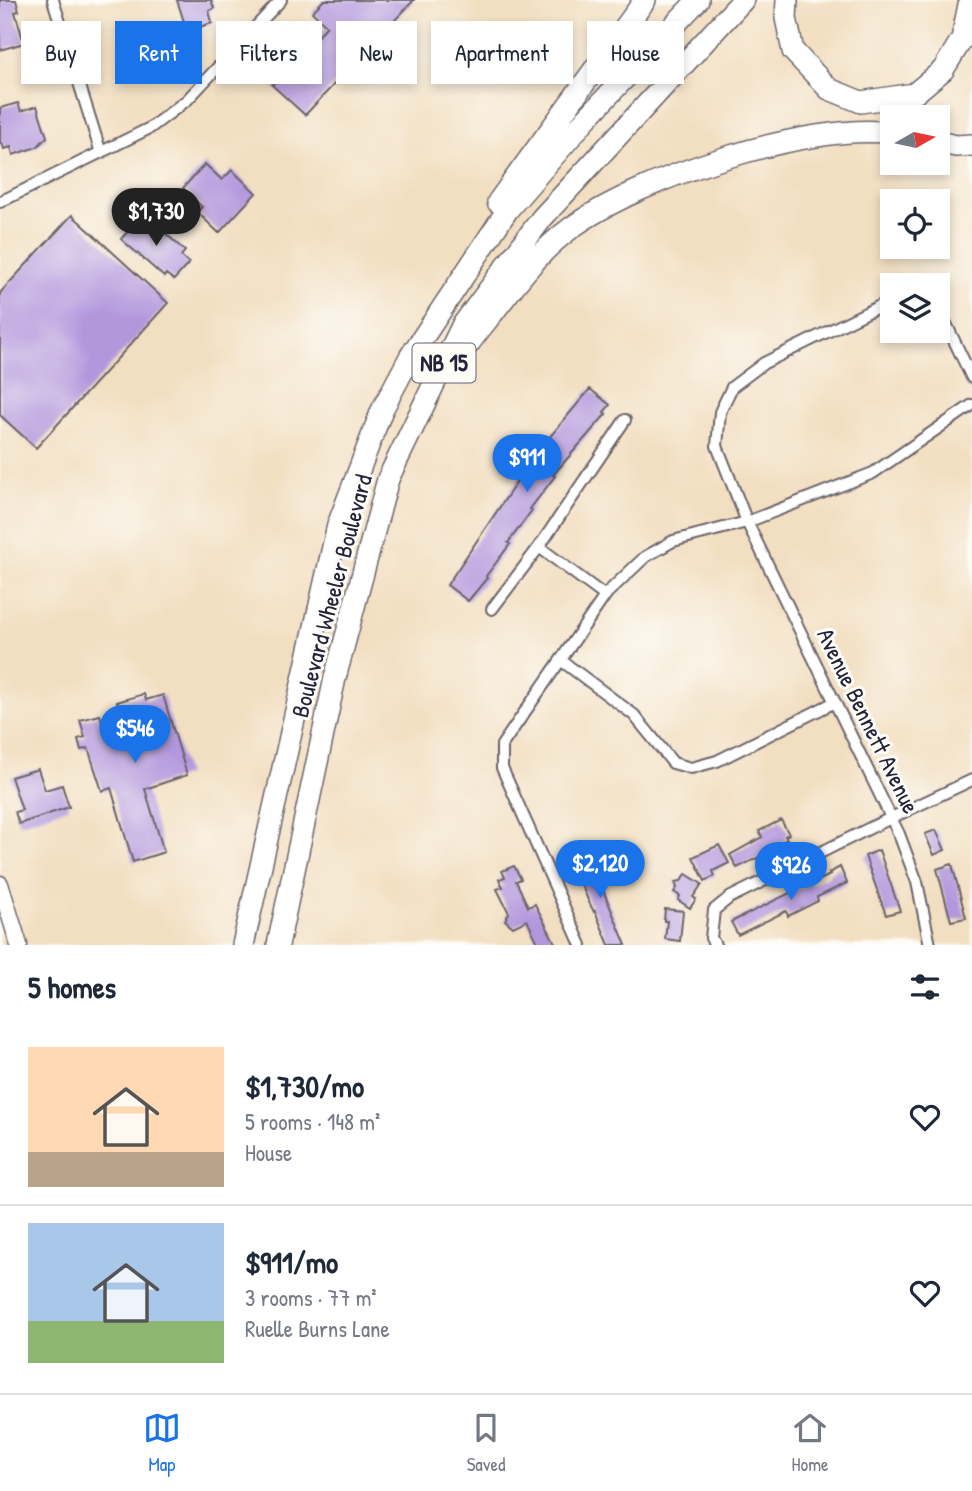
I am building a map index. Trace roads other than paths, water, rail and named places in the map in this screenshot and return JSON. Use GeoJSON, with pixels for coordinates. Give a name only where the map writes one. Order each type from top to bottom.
{"type":"FeatureCollection","features":[{"type":"Feature","properties":{"kind":"highway"},"geometry":{"type":"LineString","coordinates":[[338,526],[350,475],[379,396],[437,291],[645,0]]}},
{"type":"Feature","properties":{"kind":"highway","name":"Boulevard Wheeler Boulevard"},"geometry":{"type":"LineString","coordinates":[[243,945],[338,526],[382,410],[410,357],[508,209],[586,119],[698,0]]}},
{"type":"Feature","properties":{"kind":"highway","name":"Boulevard Wheeler Boulevard"},"geometry":{"type":"LineString","coordinates":[[278,945],[335,678],[387,479],[462,326],[542,218],[743,0]]}},
{"type":"Feature","properties":{"kind":"highway"},"geometry":{"type":"LineString","coordinates":[[787,0],[786,18],[793,51],[829,89],[861,102],[914,94],[943,70],[962,39],[970,0]]}},
{"type":"Feature","properties":{"kind":"highway"},"geometry":{"type":"LineString","coordinates":[[377,519],[406,454],[462,352],[536,257],[571,228],[610,204],[682,174],[750,151],[786,142],[856,131],[880,132]]}},
{"type":"Feature","properties":{"kind":"highway"},"geometry":{"type":"LineString","coordinates":[[950,145],[972,145]]}},
{"type":"Feature","properties":{"kind":"street"},"geometry":{"type":"LineString","coordinates":[[52,0],[101,153]]}},
{"type":"Feature","properties":{"kind":"street"},"geometry":{"type":"LineString","coordinates":[[0,202],[150,128],[187,100],[281,0]]}},
{"type":"Feature","properties":{"kind":"street","name":"Avenue Bennett Avenue"},"geometry":{"type":"LineString","coordinates":[[880,306],[764,363],[732,387],[720,412],[717,446],[747,522],[891,818],[917,883],[930,945]]}},
{"type":"Feature","properties":{"kind":"street"},"geometry":{"type":"LineString","coordinates":[[950,332],[972,378]]}},
{"type":"Feature","properties":{"kind":"street"},"geometry":{"type":"LineString","coordinates":[[582,945],[502,768],[502,745],[606,596],[645,557],[673,541],[747,522],[873,473],[972,405]]}},
{"type":"Feature","properties":{"kind":"street"},"geometry":{"type":"LineString","coordinates":[[492,609],[539,547],[625,420]]}},
{"type":"Feature","properties":{"kind":"street"},"geometry":{"type":"LineString","coordinates":[[539,547],[606,596]]}},
{"type":"Feature","properties":{"kind":"street"},"geometry":{"type":"LineString","coordinates":[[562,661],[634,715],[673,763],[691,768],[718,761],[835,702]]}},
{"type":"Feature","properties":{"kind":"street"},"geometry":{"type":"LineString","coordinates":[[715,945],[712,938],[714,910],[729,898],[972,780]]}},
{"type":"Feature","properties":{"kind":"street"},"geometry":{"type":"LineString","coordinates":[[0,884],[19,945]]}}]}
